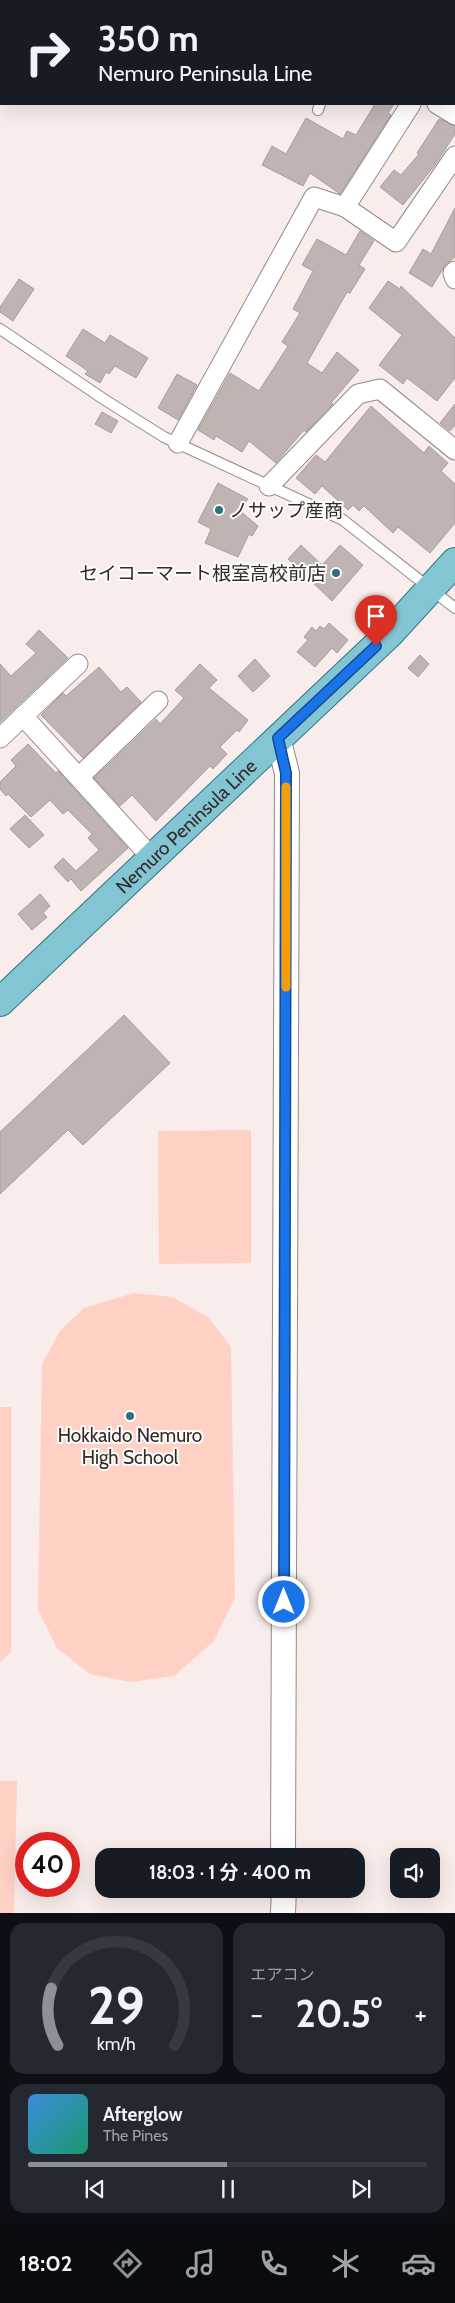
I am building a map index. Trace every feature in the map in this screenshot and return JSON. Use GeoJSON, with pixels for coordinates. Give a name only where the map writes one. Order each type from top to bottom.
{"type":"FeatureCollection","features":[{"type":"Feature","properties":{"kind":"main road","name":"Nemuro Peninsula Line"},"geometry":{"type":"LineString","coordinates":[[0,1002],[390,632],[455,562]]}},
{"type":"Feature","properties":{"kind":"street"},"geometry":{"type":"LineString","coordinates":[[345,207],[409,105]]}},
{"type":"Feature","properties":{"kind":"street"},"geometry":{"type":"LineString","coordinates":[[440,105],[455,115]]}},
{"type":"Feature","properties":{"kind":"street"},"geometry":{"type":"LineString","coordinates":[[178,443],[314,197],[345,207],[396,242],[455,156]]}},
{"type":"Feature","properties":{"kind":"street"},"geometry":{"type":"LineString","coordinates":[[455,271],[453,273],[455,279]]}},
{"type":"Feature","properties":{"kind":"street"},"geometry":{"type":"LineString","coordinates":[[269,486],[358,394],[380,389],[455,450]]}},
{"type":"Feature","properties":{"kind":"street"},"geometry":{"type":"LineString","coordinates":[[0,738],[78,664]]}},
{"type":"Feature","properties":{"kind":"street"},"geometry":{"type":"LineString","coordinates":[[79,777],[158,701]]}},
{"type":"Feature","properties":{"kind":"street"},"geometry":{"type":"LineString","coordinates":[[23,716],[152,858]]}},
{"type":"Feature","properties":{"kind":"street"},"geometry":{"type":"LineString","coordinates":[[278,738],[286,773],[284,1848]]}},
{"type":"Feature","properties":{"kind":"street"},"geometry":{"type":"LineString","coordinates":[[283,1913],[284,1898]]}},
{"type":"Feature","properties":{"kind":"lane"},"geometry":{"type":"LineString","coordinates":[[0,330],[105,400],[178,443],[343,520],[432,588],[455,608]]}},
{"type":"Feature","properties":{"kind":"shaded area"},"geometry":{"type":"Polygon","coordinates":[[[251,1130],[251,1263],[159,1264],[158,1131],[251,1130]]]}},
{"type":"Feature","properties":{"kind":"shaded area"},"geometry":{"type":"Polygon","coordinates":[[[134,1293],[172,1297],[208,1317],[231,1347],[235,1597],[214,1641],[174,1676],[131,1682],[90,1674],[57,1648],[38,1609],[42,1364],[60,1331],[84,1308],[134,1293]]]}},
{"type":"Feature","properties":{"kind":"shaded area"},"geometry":{"type":"Polygon","coordinates":[[[0,1407],[11,1407],[11,1652],[0,1662],[0,1407]]]}},
{"type":"Feature","properties":{"kind":"shaded area"},"geometry":{"type":"Polygon","coordinates":[[[0,1781],[17,1781],[14,1913],[0,1913],[0,1781]]]}},
{"type":"Feature","properties":{"kind":"building"},"geometry":{"type":"Polygon","coordinates":[[[374,105],[393,105],[388,113],[391,115],[340,194],[310,173],[303,186],[262,165],[272,146],[286,154],[306,118],[343,139],[347,131],[356,135],[374,105]]]}},
{"type":"Feature","properties":{"kind":"building"},"geometry":{"type":"Polygon","coordinates":[[[439,119],[455,126],[455,134],[435,165],[403,205],[380,187],[394,170],[401,175],[419,154],[417,153],[439,119]]]}},
{"type":"Feature","properties":{"kind":"building"},"geometry":{"type":"Polygon","coordinates":[[[455,208],[455,257],[445,265],[432,287],[409,273],[423,249],[431,254],[455,208]]]}},
{"type":"Feature","properties":{"kind":"building"},"geometry":{"type":"Polygon","coordinates":[[[360,231],[374,241],[359,265],[365,269],[350,293],[347,292],[307,363],[322,373],[337,352],[359,370],[331,403],[333,404],[306,432],[304,430],[276,463],[249,441],[242,452],[216,436],[214,440],[198,430],[230,373],[259,391],[288,346],[282,342],[300,313],[293,309],[313,271],[302,265],[317,239],[346,255],[360,231]]]}},
{"type":"Feature","properties":{"kind":"building"},"geometry":{"type":"Polygon","coordinates":[[[19,279],[34,289],[13,321],[0,312],[0,307],[19,279]]]}},
{"type":"Feature","properties":{"kind":"building"},"geometry":{"type":"Polygon","coordinates":[[[388,281],[400,289],[401,286],[455,338],[455,378],[437,401],[407,378],[403,384],[379,365],[402,335],[369,308],[388,281]]]}},
{"type":"Feature","properties":{"kind":"building"},"geometry":{"type":"Polygon","coordinates":[[[83,329],[105,343],[110,335],[148,358],[136,378],[115,366],[109,374],[106,372],[100,383],[85,374],[88,371],[66,356],[83,329]]]}},
{"type":"Feature","properties":{"kind":"building"},"geometry":{"type":"Polygon","coordinates":[[[177,374],[197,385],[178,420],[158,408],[177,374]]]}},
{"type":"Feature","properties":{"kind":"building"},"geometry":{"type":"Polygon","coordinates":[[[455,404],[455,425],[450,431],[440,423],[455,404]]]}},
{"type":"Feature","properties":{"kind":"building"},"geometry":{"type":"Polygon","coordinates":[[[371,406],[424,453],[429,446],[448,463],[441,471],[455,484],[455,523],[430,553],[398,527],[393,533],[364,506],[359,511],[353,505],[348,510],[322,486],[315,494],[296,478],[316,455],[325,462],[371,406]]]}},
{"type":"Feature","properties":{"kind":"building"},"geometry":{"type":"Polygon","coordinates":[[[102,412],[118,421],[111,433],[95,424],[102,412]]]}},
{"type":"Feature","properties":{"kind":"building"},"geometry":{"type":"Polygon","coordinates":[[[218,483],[248,499],[239,510],[258,526],[252,536],[249,534],[238,557],[205,543],[211,529],[198,522],[218,483]]]}},
{"type":"Feature","properties":{"kind":"building","name":"セイコーマート根室高校前店"},"geometry":{"type":"Polygon","coordinates":[[[301,545],[322,565],[340,545],[363,565],[332,601],[288,559],[301,545]]]}},
{"type":"Feature","properties":{"kind":"building"},"geometry":{"type":"Polygon","coordinates":[[[329,623],[348,640],[337,653],[332,648],[315,667],[297,652],[308,640],[304,637],[312,627],[316,631],[320,626],[324,629],[329,623]]]}},
{"type":"Feature","properties":{"kind":"building"},"geometry":{"type":"Polygon","coordinates":[[[39,630],[68,658],[0,722],[0,664],[11,676],[36,653],[26,644],[39,630]]]}},
{"type":"Feature","properties":{"kind":"building"},"geometry":{"type":"Polygon","coordinates":[[[420,655],[429,664],[418,677],[408,668],[420,655]]]}},
{"type":"Feature","properties":{"kind":"building"},"geometry":{"type":"Polygon","coordinates":[[[255,659],[270,676],[253,692],[238,676],[255,659]]]}},
{"type":"Feature","properties":{"kind":"building"},"geometry":{"type":"Polygon","coordinates":[[[200,664],[217,680],[209,688],[248,720],[239,732],[237,730],[220,747],[227,754],[213,769],[210,766],[156,821],[132,795],[120,806],[94,778],[156,719],[160,724],[184,698],[175,690],[200,664]]]}},
{"type":"Feature","properties":{"kind":"building"},"geometry":{"type":"Polygon","coordinates":[[[99,667],[121,692],[127,687],[141,702],[83,758],[41,715],[63,693],[66,696],[99,667]]]}},
{"type":"Feature","properties":{"kind":"building"},"geometry":{"type":"Polygon","coordinates":[[[28,744],[56,773],[58,771],[128,848],[81,891],[71,879],[68,882],[54,867],[63,858],[76,871],[99,850],[88,838],[92,834],[68,810],[63,814],[50,800],[31,817],[8,794],[6,796],[0,789],[0,782],[16,766],[11,760],[28,744]]]}},
{"type":"Feature","properties":{"kind":"building"},"geometry":{"type":"Polygon","coordinates":[[[25,815],[44,835],[29,848],[10,829],[25,815]]]}},
{"type":"Feature","properties":{"kind":"building"},"geometry":{"type":"Polygon","coordinates":[[[40,894],[50,906],[43,913],[47,917],[32,930],[18,914],[40,894]]]}},
{"type":"Feature","properties":{"kind":"building"},"geometry":{"type":"Polygon","coordinates":[[[124,1015],[170,1063],[83,1145],[68,1130],[0,1194],[0,1132],[124,1015]]]}},
{"type":"Feature","properties":{"kind":"slow traffic"},"geometry":{"type":"LineString","coordinates":[[286,787],[286,987]]}},
{"type":"Feature","properties":{"kind":"place","name":"ノサップ産商"},"geometry":{"type":"Point","coordinates":[219,510]}},
{"type":"Feature","properties":{"kind":"place","name":"セイコーマート根室高校前店"},"geometry":{"type":"Point","coordinates":[336,573]}},
{"type":"Feature","properties":{"kind":"place","name":"Hokkaido Nemuro High School"},"geometry":{"type":"Point","coordinates":[130,1416]}},
{"type":"Feature","properties":{"kind":"route"},"geometry":{"type":"LineString","coordinates":[[284,1602],[286,773],[278,738],[376,646]]}}]}
